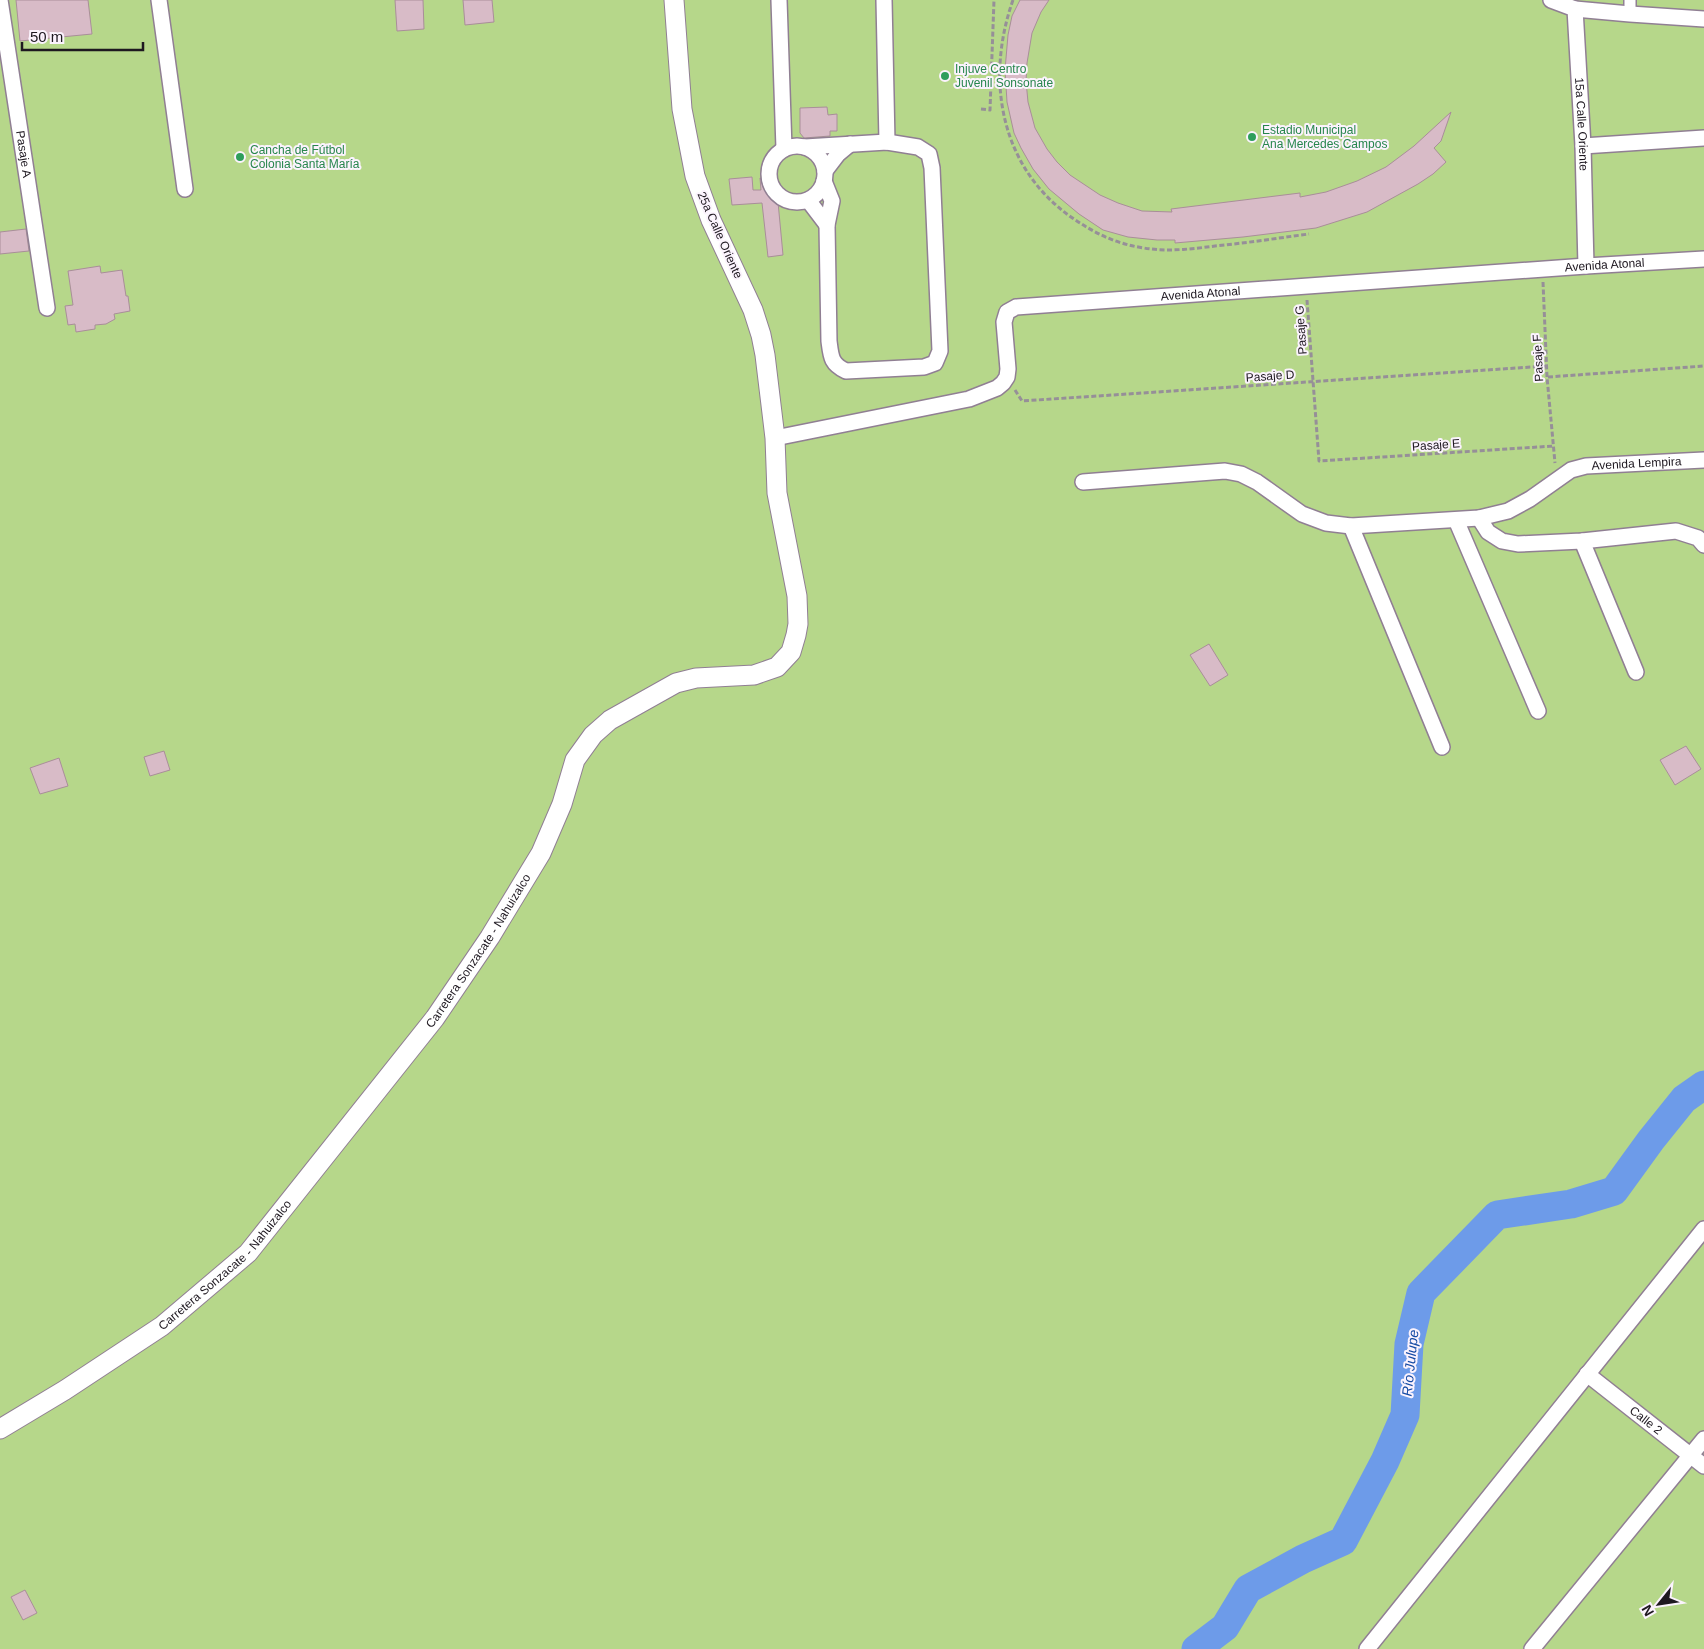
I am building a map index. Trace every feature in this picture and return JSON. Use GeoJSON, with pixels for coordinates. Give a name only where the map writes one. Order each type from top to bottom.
{"type":"FeatureCollection","features":[{"type":"Feature","properties":{"kind":"street","name":"Pasaje A"},"geometry":{"type":"LineString","coordinates":[[0,0],[47,308]]}},
{"type":"Feature","properties":{"kind":"street"},"geometry":{"type":"LineString","coordinates":[[159,0],[185,190]]}},
{"type":"Feature","properties":{"kind":"street","name":"25a Calle Oriente"},"geometry":{"type":"LineString","coordinates":[[674,0],[682,109],[695,176],[711,220],[744,288],[758,325],[768,372],[775,438]]}},
{"type":"Feature","properties":{"kind":"street"},"geometry":{"type":"LineString","coordinates":[[779,0],[784,148]]}},
{"type":"Feature","properties":{"kind":"street"},"geometry":{"type":"LineString","coordinates":[[884,0],[887,142]]}},
{"type":"Feature","properties":{"kind":"street"},"geometry":{"type":"LineString","coordinates":[[1551,0],[1575,9],[1630,7],[1704,19]]}},
{"type":"Feature","properties":{"kind":"street","name":"15a Calle Oriente"},"geometry":{"type":"LineString","coordinates":[[1575,9],[1583,146],[1586,266]]}},
{"type":"Feature","properties":{"kind":"street"},"geometry":{"type":"LineString","coordinates":[[1583,146],[1704,138]]}},
{"type":"Feature","properties":{"kind":"street"},"geometry":{"type":"LineString","coordinates":[[805,147],[815,152],[822,160],[825,176],[832,201],[827,225],[829,341],[830,355],[835,366],[846,371],[924,368],[935,363],[940,351],[932,168],[929,154],[918,147],[887,142],[794,146],[784,148],[777,154],[770,168],[769,177],[776,193],[783,198],[800,202],[808,200],[821,189],[825,176],[838,154],[850,144]]}},
{"type":"Feature","properties":{"kind":"street"},"geometry":{"type":"LineString","coordinates":[[808,200],[827,225]]}},
{"type":"Feature","properties":{"kind":"street","name":"Avenida Atonal"},"geometry":{"type":"LineString","coordinates":[[1003,383],[1008,369],[1004,322],[1007,312],[1016,307],[1704,259]]}},
{"type":"Feature","properties":{"kind":"street"},"geometry":{"type":"LineString","coordinates":[[775,438],[969,399],[989,392],[1003,383]]}},
{"type":"Feature","properties":{"kind":"street","name":"Carretera Sonzacate - Nahuizalco"},"geometry":{"type":"LineString","coordinates":[[0,1429],[65,1390],[162,1326],[248,1253],[435,1018],[490,937],[541,853],[562,804],[575,760],[593,735],[610,720],[676,684],[696,678],[754,675],[777,667],[786,659],[794,644],[798,610],[796,584],[777,493],[775,438]]}},
{"type":"Feature","properties":{"kind":"street","name":"Avenida Lempira"},"geometry":{"type":"LineString","coordinates":[[1479,518],[1508,511],[1530,499],[1571,470],[1586,466],[1704,460]]}},
{"type":"Feature","properties":{"kind":"street"},"geometry":{"type":"LineString","coordinates":[[1082,482],[1225,471],[1241,474],[1256,482],[1302,514],[1326,523],[1350,526],[1479,518],[1488,532],[1502,542],[1518,544],[1582,541],[1676,531],[1698,538],[1704,545]]}},
{"type":"Feature","properties":{"kind":"street"},"geometry":{"type":"LineString","coordinates":[[1456,520],[1538,711]]}},
{"type":"Feature","properties":{"kind":"street"},"geometry":{"type":"LineString","coordinates":[[1350,526],[1442,747]]}},
{"type":"Feature","properties":{"kind":"street"},"geometry":{"type":"LineString","coordinates":[[1582,541],[1636,672]]}},
{"type":"Feature","properties":{"kind":"street"},"geometry":{"type":"LineString","coordinates":[[1367,1649],[1704,1229]]}},
{"type":"Feature","properties":{"kind":"street","name":"Calle 2"},"geometry":{"type":"LineString","coordinates":[[1587,1374],[1704,1466]]}},
{"type":"Feature","properties":{"kind":"street"},"geometry":{"type":"LineString","coordinates":[[1532,1649],[1704,1439]]}},
{"type":"Feature","properties":{"kind":"path"},"geometry":{"type":"LineString","coordinates":[[981,109],[990,110],[994,0]]}},
{"type":"Feature","properties":{"kind":"path"},"geometry":{"type":"LineString","coordinates":[[1013,0],[1006,19],[1001,48],[1000,95],[1004,120],[1012,142],[1027,170],[1048,198],[1064,212],[1105,238],[1127,245],[1164,250],[1199,248],[1309,234]]}},
{"type":"Feature","properties":{"kind":"path","name":"Pasaje F"},"geometry":{"type":"LineString","coordinates":[[1543,269],[1547,366],[1554,446]]}},
{"type":"Feature","properties":{"kind":"path","name":"Pasaje G"},"geometry":{"type":"LineString","coordinates":[[1306,286],[1319,461]]}},
{"type":"Feature","properties":{"kind":"path","name":"Pasaje D"},"geometry":{"type":"LineString","coordinates":[[1003,383],[1013,386],[1022,401],[1547,366]]}},
{"type":"Feature","properties":{"kind":"path"},"geometry":{"type":"LineString","coordinates":[[1548,377],[1704,366]]}},
{"type":"Feature","properties":{"kind":"path","name":"Pasaje E"},"geometry":{"type":"LineString","coordinates":[[1319,461],[1554,446]]}},
{"type":"Feature","properties":{"kind":"green space"},"geometry":{"type":"Polygon","coordinates":[[[0,0],[1704,0],[1704,1649],[0,1649],[0,0]]]}},
{"type":"Feature","properties":{"kind":"building"},"geometry":{"type":"Polygon","coordinates":[[[16,0],[88,0],[92,34],[20,41],[16,0]]]}},
{"type":"Feature","properties":{"kind":"building"},"geometry":{"type":"Polygon","coordinates":[[[395,0],[423,0],[424,29],[397,31],[395,0]]]}},
{"type":"Feature","properties":{"kind":"building"},"geometry":{"type":"Polygon","coordinates":[[[463,0],[492,0],[494,22],[465,25],[463,0]]]}},
{"type":"Feature","properties":{"kind":"building"},"geometry":{"type":"Polygon","coordinates":[[[1020,0],[1049,0],[1041,12],[1032,33],[1027,63],[1028,102],[1035,128],[1047,149],[1070,175],[1100,195],[1118,203],[1142,211],[1172,212],[1171,209],[1300,193],[1300,197],[1326,192],[1357,181],[1386,167],[1414,146],[1451,112],[1441,141],[1434,148],[1446,162],[1418,184],[1367,212],[1316,228],[1175,243],[1175,240],[1128,237],[1103,230],[1079,214],[1049,189],[1033,169],[1014,133],[1007,102],[1005,70],[1008,35],[1012,16],[1020,0]]]}},
{"type":"Feature","properties":{"kind":"building"},"geometry":{"type":"Polygon","coordinates":[[[827,107],[828,115],[837,114],[837,131],[830,131],[830,136],[804,138],[800,133],[800,108],[827,107]]]}},
{"type":"Feature","properties":{"kind":"building"},"geometry":{"type":"Polygon","coordinates":[[[752,177],[753,190],[761,190],[760,178],[778,202],[783,255],[768,257],[762,203],[732,205],[729,179],[752,177]]]}},
{"type":"Feature","properties":{"kind":"building"},"geometry":{"type":"Polygon","coordinates":[[[26,229],[29,251],[0,254],[0,232],[26,229]]]}},
{"type":"Feature","properties":{"kind":"building"},"geometry":{"type":"Polygon","coordinates":[[[100,266],[101,273],[122,270],[130,311],[114,314],[115,319],[106,324],[95,325],[95,329],[76,332],[75,324],[68,325],[65,306],[73,305],[68,271],[100,266]]]}},
{"type":"Feature","properties":{"kind":"building"},"geometry":{"type":"Polygon","coordinates":[[[1209,644],[1228,675],[1210,686],[1190,655],[1209,644]]]}},
{"type":"Feature","properties":{"kind":"building"},"geometry":{"type":"Polygon","coordinates":[[[1686,746],[1701,769],[1675,785],[1660,760],[1686,746]]]}},
{"type":"Feature","properties":{"kind":"building"},"geometry":{"type":"Polygon","coordinates":[[[164,751],[170,770],[150,776],[144,757],[164,751]]]}},
{"type":"Feature","properties":{"kind":"building"},"geometry":{"type":"Polygon","coordinates":[[[59,758],[68,786],[40,794],[30,768],[59,758]]]}},
{"type":"Feature","properties":{"kind":"building"},"geometry":{"type":"Polygon","coordinates":[[[25,1590],[37,1613],[23,1620],[11,1597],[25,1590]]]}},
{"type":"Feature","properties":{"kind":"waterway","name":"Río Julupe"},"geometry":{"type":"LineString","coordinates":[[1196,1649],[1225,1627],[1248,1589],[1303,1559],[1343,1541],[1385,1461],[1405,1415],[1409,1344],[1421,1293],[1497,1215],[1571,1204],[1614,1191],[1684,1099],[1704,1085]]}},
{"type":"Feature","properties":{"kind":"place","name":"Injuve Centro Juvenil Sonsonate"},"geometry":{"type":"Point","coordinates":[945,76]}},
{"type":"Feature","properties":{"kind":"place","name":"Estadio Municipal Ana Mercedes Campos"},"geometry":{"type":"Point","coordinates":[1252,137]}},
{"type":"Feature","properties":{"kind":"place","name":"Cancha de Fútbol Colonia Santa María"},"geometry":{"type":"Point","coordinates":[240,157]}}]}
